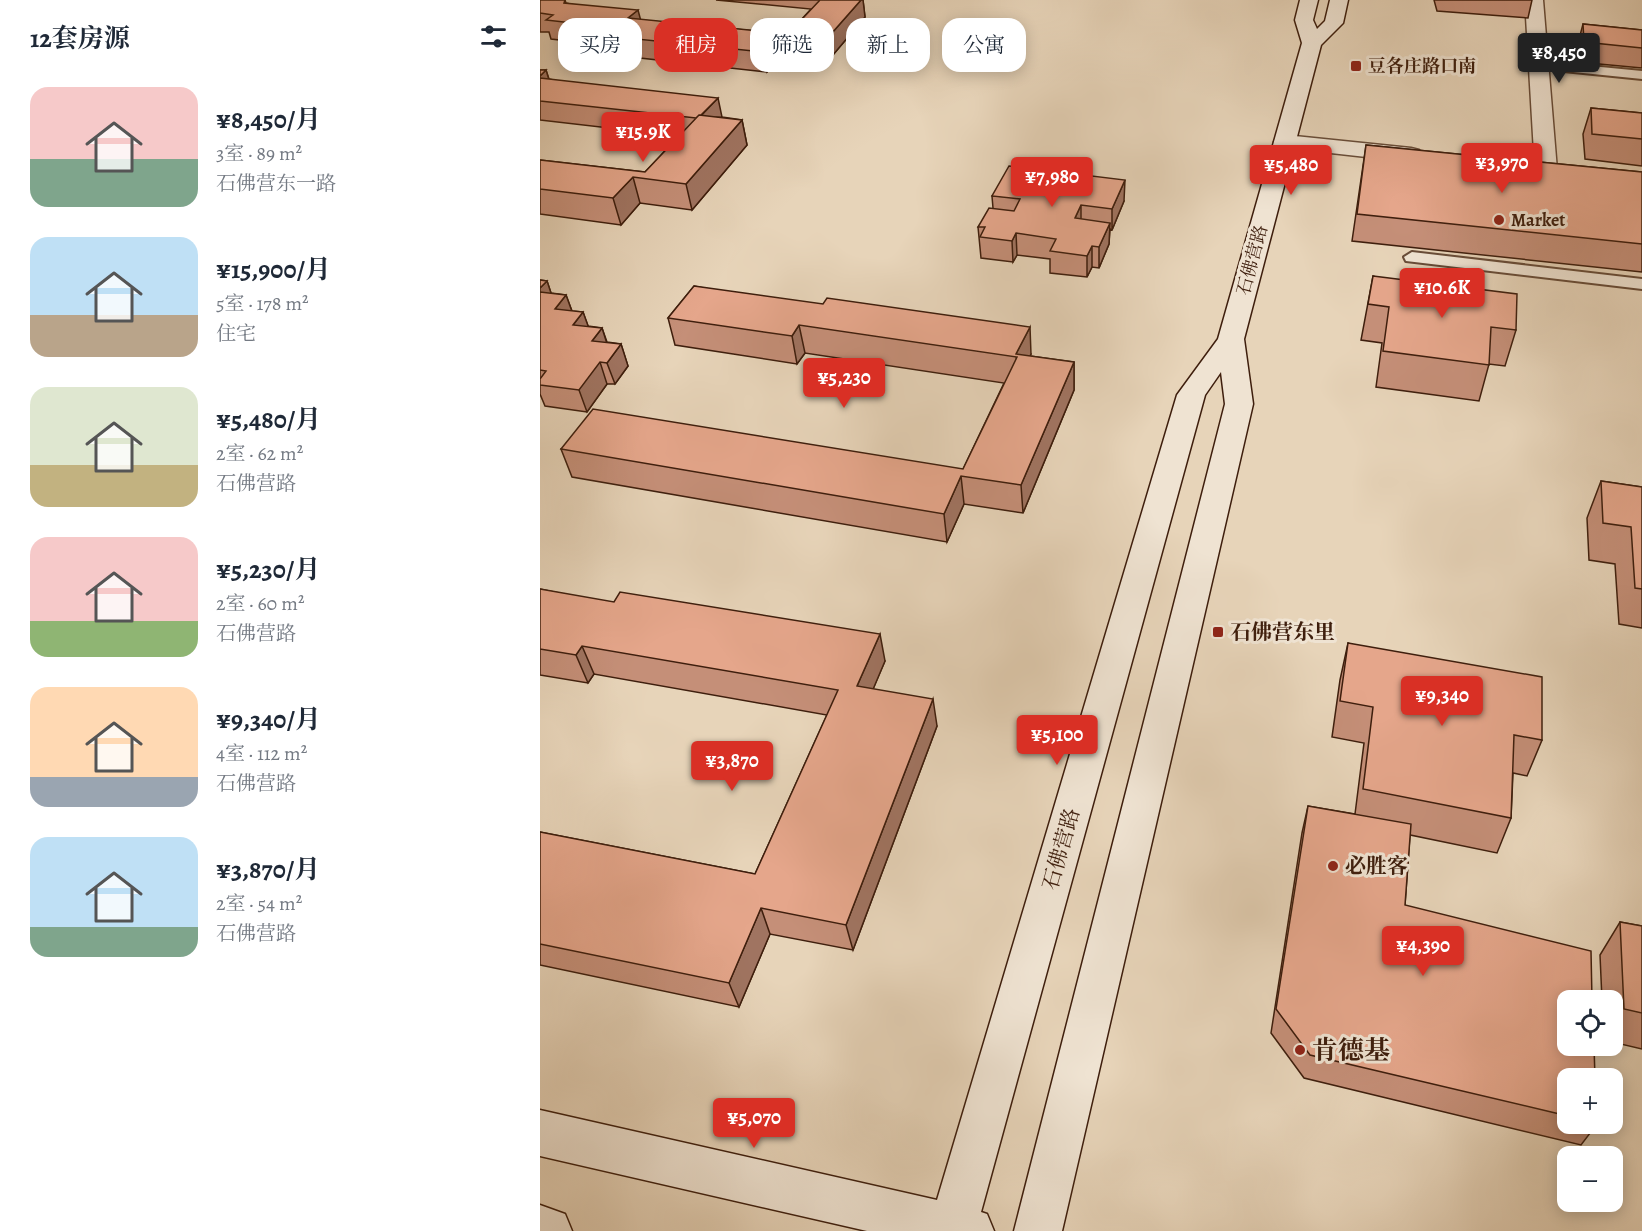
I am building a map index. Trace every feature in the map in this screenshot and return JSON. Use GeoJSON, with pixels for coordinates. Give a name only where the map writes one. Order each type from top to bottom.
{"type":"FeatureCollection","features":[{"type":"Feature","properties":{"kind":"street","name":"石佛营路"},"geometry":{"type":"LineString","coordinates":[[958,1230],[1191,395],[1231,339],[1312,44],[1304,20],[1309,0]]}},
{"type":"Feature","properties":{"kind":"street"},"geometry":{"type":"LineString","coordinates":[[1312,44],[1334,23],[1340,0]]}},
{"type":"Feature","properties":{"kind":"street"},"geometry":{"type":"LineString","coordinates":[[1522,167],[1556,171],[1539,65],[1534,0]]}},
{"type":"Feature","properties":{"kind":"street"},"geometry":{"type":"LineString","coordinates":[[1285,142],[1427,157]]}},
{"type":"Feature","properties":{"kind":"street","name":"石佛营路"},"geometry":{"type":"LineString","coordinates":[[1038,1231],[1239,404],[1231,339]]}},
{"type":"Feature","properties":{"kind":"street"},"geometry":{"type":"LineString","coordinates":[[540,1133],[958,1230]]}},
{"type":"Feature","properties":{"kind":"street"},"geometry":{"type":"LineString","coordinates":[[540,1229],[548,1231]]}},
{"type":"Feature","properties":{"kind":"lane"},"geometry":{"type":"LineString","coordinates":[[1539,65],[1642,75]]}},
{"type":"Feature","properties":{"kind":"lane"},"geometry":{"type":"LineString","coordinates":[[1412,257],[1642,284]]}},
{"type":"Feature","properties":{"kind":"building"},"geometry":{"type":"Polygon","coordinates":[[[540,0],[565,0],[564,3],[638,10],[628,18],[558,18],[558,21],[546,20],[553,15],[540,13],[540,0]]]}},
{"type":"Feature","properties":{"kind":"building"},"geometry":{"type":"Polygon","coordinates":[[[820,0],[861,0],[834,31],[834,18],[803,18],[820,0]]]}},
{"type":"Feature","properties":{"kind":"building"},"geometry":{"type":"Polygon","coordinates":[[[642,19],[654,21],[654,41],[642,40],[642,19]]]}},
{"type":"Feature","properties":{"kind":"building"},"geometry":{"type":"Polygon","coordinates":[[[1583,24],[1642,30],[1642,48],[1584,42],[1583,24]]]}},
{"type":"Feature","properties":{"kind":"building"},"geometry":{"type":"Polygon","coordinates":[[[738,29],[750,30],[750,51],[738,49],[738,29]]]}},
{"type":"Feature","properties":{"kind":"building"},"geometry":{"type":"Polygon","coordinates":[[[540,78],[718,98],[696,118],[540,101],[540,78]]]}},
{"type":"Feature","properties":{"kind":"building"},"geometry":{"type":"Polygon","coordinates":[[[1591,108],[1642,113],[1642,139],[1592,134],[1591,108]]]}},
{"type":"Feature","properties":{"kind":"building"},"geometry":{"type":"Polygon","coordinates":[[[699,115],[742,120],[686,184],[633,177],[613,198],[540,189],[540,160],[645,172],[699,115]]]}},
{"type":"Feature","properties":{"kind":"building","name":"Market"},"geometry":{"type":"Polygon","coordinates":[[[1366,145],[1642,172],[1642,244],[1357,214],[1366,145]]]}},
{"type":"Feature","properties":{"kind":"building"},"geometry":{"type":"Polygon","coordinates":[[[1009,166],[1125,180],[1112,209],[1081,205],[1075,218],[1110,223],[1099,247],[1092,246],[1087,256],[1050,251],[1056,239],[1016,233],[1012,241],[980,237],[985,227],[978,227],[989,208],[1014,211],[1020,199],[992,196],[1009,166]]]}},
{"type":"Feature","properties":{"kind":"building"},"geometry":{"type":"Polygon","coordinates":[[[1373,276],[1517,294],[1516,330],[1491,327],[1489,365],[1383,351],[1389,307],[1368,304],[1373,276]]]}},
{"type":"Feature","properties":{"kind":"building"},"geometry":{"type":"Polygon","coordinates":[[[540,280],[547,281],[540,288],[540,280]]]}},
{"type":"Feature","properties":{"kind":"building"},"geometry":{"type":"Polygon","coordinates":[[[694,286],[823,304],[827,298],[1030,327],[1016,354],[1074,362],[1021,485],[961,476],[944,514],[561,449],[593,409],[963,469],[1017,357],[799,325],[792,336],[668,318],[694,286]]]}},
{"type":"Feature","properties":{"kind":"building"},"geometry":{"type":"Polygon","coordinates":[[[540,292],[566,295],[555,309],[583,312],[573,325],[602,328],[592,341],[621,344],[607,363],[600,362],[579,390],[540,385],[540,379],[546,371],[540,370],[540,292]]]}},
{"type":"Feature","properties":{"kind":"building"},"geometry":{"type":"Polygon","coordinates":[[[1601,481],[1642,487],[1642,589],[1635,588],[1631,527],[1603,523],[1601,481]]]}},
{"type":"Feature","properties":{"kind":"building"},"geometry":{"type":"Polygon","coordinates":[[[540,589],[614,602],[620,592],[880,634],[857,686],[933,699],[846,925],[761,908],[729,983],[540,944],[540,832],[755,874],[838,690],[582,646],[576,655],[540,649],[540,589]]]}},
{"type":"Feature","properties":{"kind":"building"},"geometry":{"type":"Polygon","coordinates":[[[1348,643],[1542,677],[1542,740],[1514,735],[1511,818],[1363,789],[1373,707],[1340,701],[1348,643]]]}},
{"type":"Feature","properties":{"kind":"building"},"geometry":{"type":"Polygon","coordinates":[[[1308,806],[1411,824],[1405,905],[1591,951],[1592,990],[1557,990],[1557,1056],[1594,1056],[1595,1068],[1557,1068],[1557,1113],[1310,1055],[1276,1009],[1308,806]]]}},
{"type":"Feature","properties":{"kind":"building"},"geometry":{"type":"Polygon","coordinates":[[[1620,922],[1642,926],[1642,1013],[1624,1009],[1620,922]]]}},
{"type":"Feature","properties":{"kind":"place","name":"豆各庄路口南"},"geometry":{"type":"Point","coordinates":[1356,66]}},
{"type":"Feature","properties":{"kind":"place","name":"Market"},"geometry":{"type":"Point","coordinates":[1499,220]}},
{"type":"Feature","properties":{"kind":"place","name":"石佛营东里"},"geometry":{"type":"Point","coordinates":[1218,632]}},
{"type":"Feature","properties":{"kind":"place","name":"必胜客"},"geometry":{"type":"Point","coordinates":[1333,866]}},
{"type":"Feature","properties":{"kind":"place","name":"肯德基"},"geometry":{"type":"Point","coordinates":[1300,1050]}}]}
